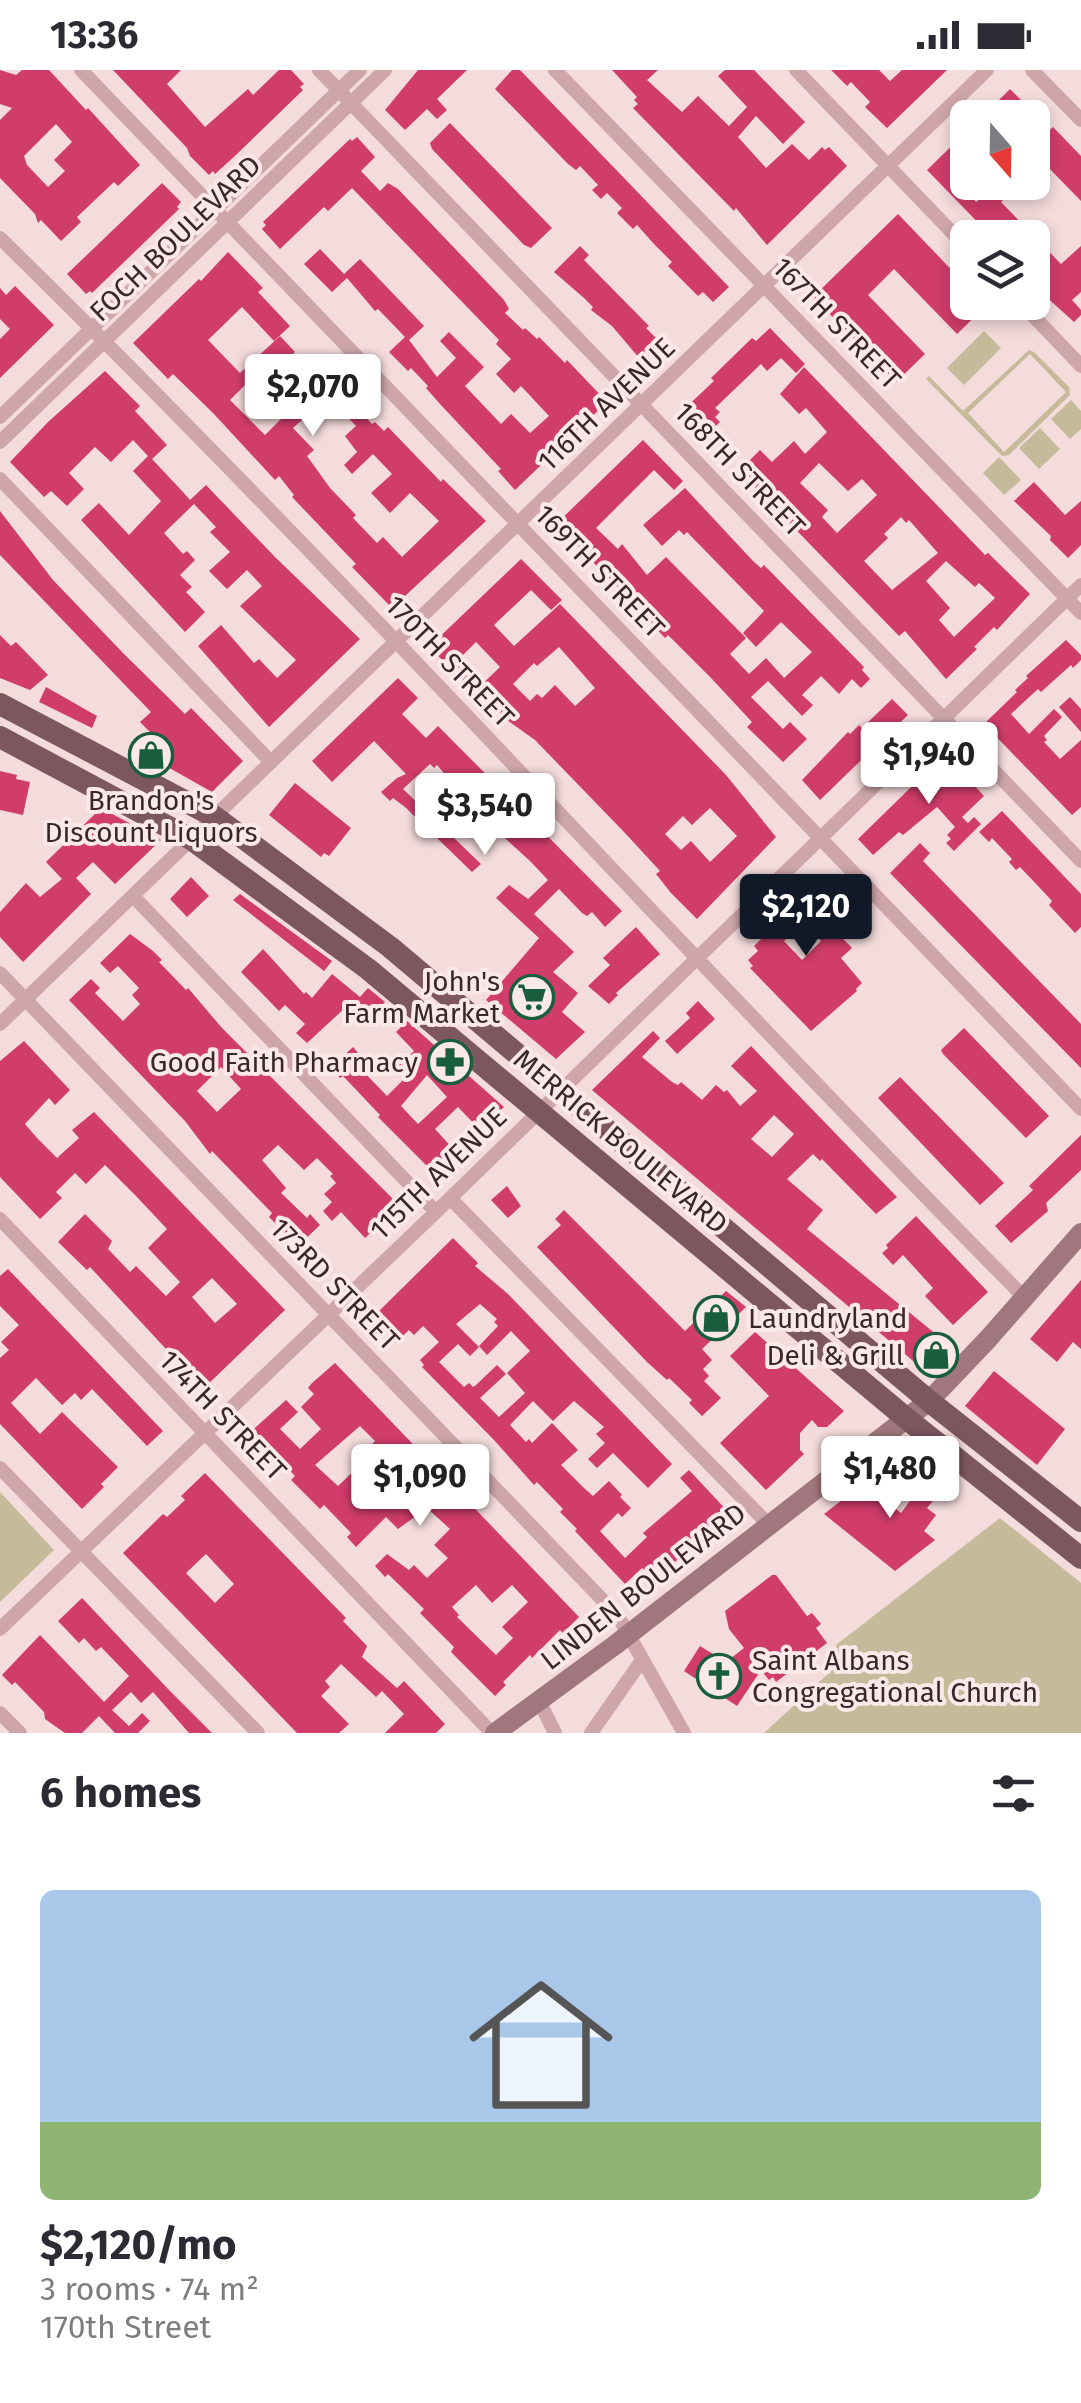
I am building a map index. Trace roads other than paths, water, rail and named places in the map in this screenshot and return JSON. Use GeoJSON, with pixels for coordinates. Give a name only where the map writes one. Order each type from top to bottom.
{"type":"FeatureCollection","features":[{"type":"Feature","properties":{"kind":"main road","name":"MERRICK BOULEVARD"},"geometry":{"type":"LineString","coordinates":[[0,704],[215,817],[380,939],[929,1401],[1081,1521]]}},
{"type":"Feature","properties":{"kind":"main road","name":"MERRICK BOULEVARD"},"geometry":{"type":"LineString","coordinates":[[0,737],[191,839],[363,966],[907,1420],[1081,1558]]}},
{"type":"Feature","properties":{"kind":"main road"},"geometry":{"type":"LineString","coordinates":[[363,966],[380,939]]}},
{"type":"Feature","properties":{"kind":"main road","name":"LINDEN BOULEVARD"},"geometry":{"type":"LineString","coordinates":[[494,1733],[907,1420],[929,1401],[1081,1232]]}},
{"type":"Feature","properties":{"kind":"street","name":"169TH STREET"},"geometry":{"type":"LineString","coordinates":[[81,70],[1081,1109]]}},
{"type":"Feature","properties":{"kind":"street","name":"168TH STREET"},"geometry":{"type":"LineString","coordinates":[[319,70],[1081,861]]}},
{"type":"Feature","properties":{"kind":"street","name":"FOCH BOULEVARD"},"geometry":{"type":"LineString","coordinates":[[0,417],[360,70]]}},
{"type":"Feature","properties":{"kind":"street","name":"FOCH BOULEVARD"},"geometry":{"type":"LineString","coordinates":[[0,442],[385,70]]}},
{"type":"Feature","properties":{"kind":"street","name":"167TH STREET"},"geometry":{"type":"LineString","coordinates":[[555,70],[1081,613]]}},
{"type":"Feature","properties":{"kind":"street"},"geometry":{"type":"LineString","coordinates":[[796,70],[950,230]]}},
{"type":"Feature","properties":{"kind":"street","name":"116TH AVENUE"},"geometry":{"type":"LineString","coordinates":[[0,1024],[988,70]]}},
{"type":"Feature","properties":{"kind":"street"},"geometry":{"type":"LineString","coordinates":[[1032,70],[1081,120]]}},
{"type":"Feature","properties":{"kind":"street","name":"170TH STREET"},"geometry":{"type":"LineString","coordinates":[[0,238],[106,341],[1024,1297]]}},
{"type":"Feature","properties":{"kind":"street"},"geometry":{"type":"LineString","coordinates":[[1037,320],[1081,366]]}},
{"type":"Feature","properties":{"kind":"street"},"geometry":{"type":"LineString","coordinates":[[0,479],[271,762]]}},
{"type":"Feature","properties":{"kind":"street","name":"115TH AVENUE"},"geometry":{"type":"LineString","coordinates":[[0,1628],[436,1212],[1081,585]]}},
{"type":"Feature","properties":{"kind":"street"},"geometry":{"type":"LineString","coordinates":[[133,896],[436,1212]]}},
{"type":"Feature","properties":{"kind":"street","name":"173RD STREET"},"geometry":{"type":"LineString","coordinates":[[0,972],[618,1616],[684,1733]]}},
{"type":"Feature","properties":{"kind":"street"},"geometry":{"type":"LineString","coordinates":[[450,1198],[768,1524]]}},
{"type":"Feature","properties":{"kind":"street","name":"174TH STREET"},"geometry":{"type":"LineString","coordinates":[[0,1219],[494,1733]]}},
{"type":"Feature","properties":{"kind":"street"},"geometry":{"type":"LineString","coordinates":[[0,1468],[258,1733]]}},
{"type":"Feature","properties":{"kind":"street"},"geometry":{"type":"LineString","coordinates":[[591,1733],[642,1660]]}},
{"type":"Feature","properties":{"kind":"street"},"geometry":{"type":"LineString","coordinates":[[539,1701],[555,1733]]}},
{"type":"Feature","properties":{"kind":"street"},"geometry":{"type":"LineString","coordinates":[[0,1712],[20,1733]]}},
{"type":"Feature","properties":{"kind":"place","name":"Brandon's Discount Liquors"},"geometry":{"type":"Point","coordinates":[151,755]}},
{"type":"Feature","properties":{"kind":"place","name":"John's Farm Market"},"geometry":{"type":"Point","coordinates":[532,997]}},
{"type":"Feature","properties":{"kind":"place","name":"Good Faith Pharmacy"},"geometry":{"type":"Point","coordinates":[450,1062]}},
{"type":"Feature","properties":{"kind":"place","name":"Laundryland"},"geometry":{"type":"Point","coordinates":[716,1318]}},
{"type":"Feature","properties":{"kind":"place","name":"Deli & Grill"},"geometry":{"type":"Point","coordinates":[936,1355]}},
{"type":"Feature","properties":{"kind":"place","name":"Saint Albans Congregational Church"},"geometry":{"type":"Point","coordinates":[719,1676]}}]}
